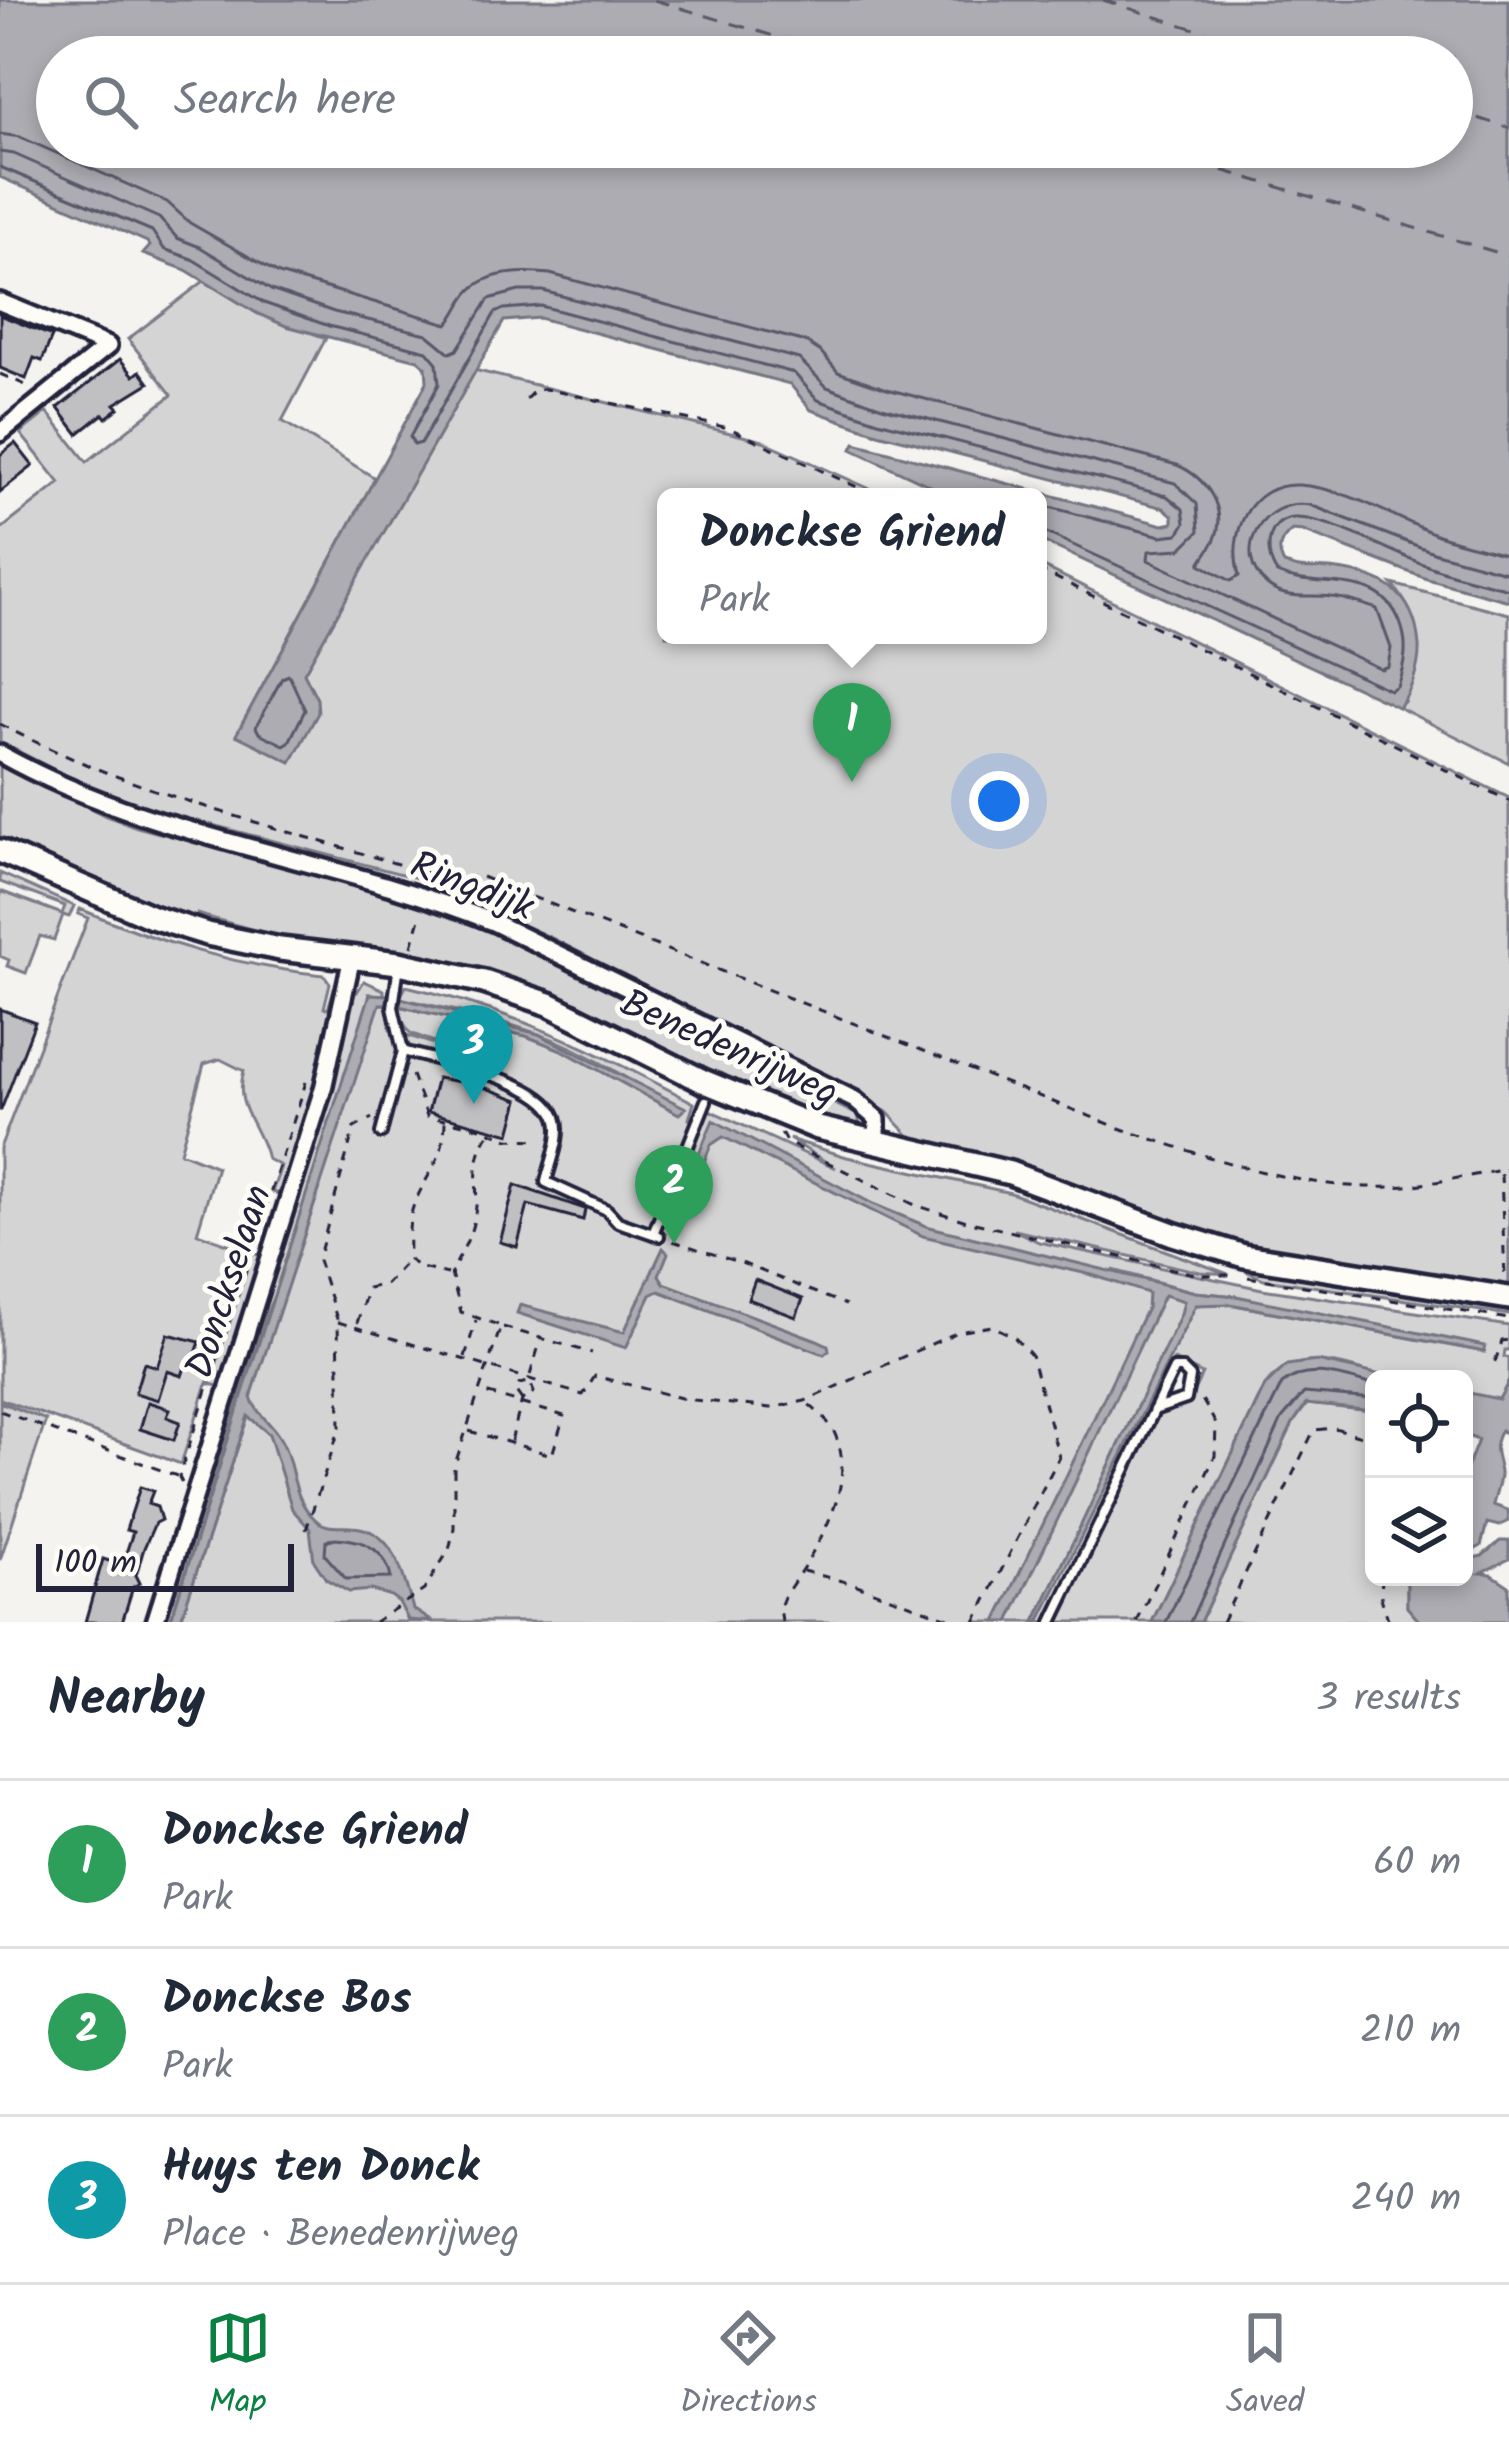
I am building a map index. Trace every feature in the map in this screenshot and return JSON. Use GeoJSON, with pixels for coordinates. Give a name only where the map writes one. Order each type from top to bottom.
{"type":"FeatureCollection","features":[{"type":"Feature","properties":{"kind":"street"},"geometry":{"type":"LineString","coordinates":[[0,302],[108,346],[0,434]]}},
{"type":"Feature","properties":{"kind":"street","name":"Ringdijk"},"geometry":{"type":"LineString","coordinates":[[0,754],[144,818],[432,898],[493,922],[855,1100],[877,1119],[877,1144]]}},
{"type":"Feature","properties":{"kind":"street","name":"Benedenrijweg"},"geometry":{"type":"LineString","coordinates":[[0,851],[181,927],[280,949],[399,963],[484,982],[549,1004],[756,1106],[877,1144],[1010,1173],[1244,1256],[1508,1305]]}},
{"type":"Feature","properties":{"kind":"street","name":"Donckselaan"},"geometry":{"type":"LineString","coordinates":[[154,1622],[323,1089],[352,957]]}},
{"type":"Feature","properties":{"kind":"lane"},"geometry":{"type":"LineString","coordinates":[[381,1133],[403,1051],[393,1007],[399,963]]}},
{"type":"Feature","properties":{"kind":"lane"},"geometry":{"type":"LineString","coordinates":[[403,1051],[535,1093],[557,1118],[546,1182],[607,1210],[618,1222],[656,1235],[706,1101]]}},
{"type":"Feature","properties":{"kind":"lane"},"geometry":{"type":"LineString","coordinates":[[1052,1622],[1154,1410],[1174,1369],[1182,1369],[1190,1377],[1186,1399],[1154,1410]]}},
{"type":"Feature","properties":{"kind":"path"},"geometry":{"type":"LineString","coordinates":[[0,374],[27,385],[40,402]]}},
{"type":"Feature","properties":{"kind":"path"},"geometry":{"type":"LineString","coordinates":[[526,399],[535,390],[545,389],[705,421],[858,488]]}},
{"type":"Feature","properties":{"kind":"path"},"geometry":{"type":"LineString","coordinates":[[1047,572],[1509,801]]}},
{"type":"Feature","properties":{"kind":"path"},"geometry":{"type":"LineString","coordinates":[[0,724],[147,790],[456,882]]}},
{"type":"Feature","properties":{"kind":"path"},"geometry":{"type":"LineString","coordinates":[[413,940],[432,898],[456,882],[482,877],[1122,1129],[1220,1161],[1322,1183],[1373,1188],[1509,1169]]}},
{"type":"Feature","properties":{"kind":"path"},"geometry":{"type":"LineString","coordinates":[[403,1051],[427,1116],[508,1139],[531,1137],[555,1144]]}},
{"type":"Feature","properties":{"kind":"path"},"geometry":{"type":"LineString","coordinates":[[0,1411],[179,1477],[310,1069]]}},
{"type":"Feature","properties":{"kind":"path"},"geometry":{"type":"LineString","coordinates":[[306,1530],[340,1427],[338,1322],[318,1261],[354,1128],[387,1111]]}},
{"type":"Feature","properties":{"kind":"path"},"geometry":{"type":"LineString","coordinates":[[357,1325],[368,1288],[386,1284],[409,1260],[409,1219],[440,1160],[445,1120]]}},
{"type":"Feature","properties":{"kind":"path","name":"Benedenrijweg"},"geometry":{"type":"LineString","coordinates":[[797,1138],[781,1132],[786,1142],[853,1177],[933,1210],[1179,1270],[1243,1276]]}},
{"type":"Feature","properties":{"kind":"path"},"geometry":{"type":"LineString","coordinates":[[489,1134],[475,1162],[476,1214],[452,1274],[461,1312],[592,1353]]}},
{"type":"Feature","properties":{"kind":"path"},"geometry":{"type":"LineString","coordinates":[[1222,1268],[1332,1293],[1508,1305],[1501,1171]]}},
{"type":"Feature","properties":{"kind":"path"},"geometry":{"type":"LineString","coordinates":[[656,1235],[846,1304]]}},
{"type":"Feature","properties":{"kind":"path"},"geometry":{"type":"LineString","coordinates":[[409,1260],[434,1273],[452,1274]]}},
{"type":"Feature","properties":{"kind":"path"},"geometry":{"type":"LineString","coordinates":[[465,1358],[477,1318]]}},
{"type":"Feature","properties":{"kind":"path"},"geometry":{"type":"LineString","coordinates":[[338,1322],[584,1395],[595,1376],[685,1399],[751,1407],[806,1401],[981,1325],[992,1326],[1013,1336],[1031,1354],[1059,1457],[975,1622]]}},
{"type":"Feature","properties":{"kind":"path"},"geometry":{"type":"LineString","coordinates":[[377,1622],[412,1599],[436,1574],[449,1550],[454,1528],[454,1467],[501,1326]]}},
{"type":"Feature","properties":{"kind":"path"},"geometry":{"type":"LineString","coordinates":[[510,1443],[522,1402],[532,1396],[529,1380],[541,1338]]}},
{"type":"Feature","properties":{"kind":"path"},"geometry":{"type":"LineString","coordinates":[[1495,1362],[1502,1342],[1509,1340]]}},
{"type":"Feature","properties":{"kind":"path"},"geometry":{"type":"LineString","coordinates":[[522,1402],[517,1386],[529,1380]]}},
{"type":"Feature","properties":{"kind":"path"},"geometry":{"type":"LineString","coordinates":[[1137,1622],[1215,1456],[1216,1424],[1197,1391],[1190,1388]]}},
{"type":"Feature","properties":{"kind":"path"},"geometry":{"type":"LineString","coordinates":[[467,1430],[552,1455],[563,1416],[480,1392]]}},
{"type":"Feature","properties":{"kind":"path"},"geometry":{"type":"LineString","coordinates":[[782,1622],[780,1607],[827,1526],[839,1491],[833,1429],[806,1401]]}},
{"type":"Feature","properties":{"kind":"path"},"geometry":{"type":"LineString","coordinates":[[1222,1622],[1314,1430],[1335,1429],[1365,1437]]}},
{"type":"Feature","properties":{"kind":"path"},"geometry":{"type":"LineString","coordinates":[[801,1570],[960,1622]]}},
{"type":"Feature","properties":{"kind":"path"},"geometry":{"type":"LineString","coordinates":[[1382,1586],[1389,1622]]}},
{"type":"Feature","properties":{"kind":"shaded area"},"geometry":{"type":"Polygon","coordinates":[[[204,281],[258,314],[326,338],[282,421],[375,478],[236,736],[470,369],[763,441],[868,488],[657,488],[657,644],[1047,644],[1047,568],[1509,798],[1509,1291],[1211,1241],[1039,1172],[918,1145],[887,1112],[856,1094],[548,936],[453,894],[465,881],[451,875],[432,882],[147,808],[77,781],[0,742],[0,530],[60,483],[20,433],[47,412],[87,462],[172,395],[128,339],[204,281]]]}},
{"type":"Feature","properties":{"kind":"shaded area"},"geometry":{"type":"Polygon","coordinates":[[[1392,584],[1509,614],[1509,763],[1398,707],[1409,685],[1416,641],[1410,613],[1392,584]]]}},
{"type":"Feature","properties":{"kind":"shaded area"},"geometry":{"type":"Polygon","coordinates":[[[0,762],[137,827],[426,903],[473,922],[859,1116],[859,1124],[851,1131],[761,1099],[591,1012],[502,977],[265,938],[265,933],[197,914],[184,914],[182,919],[0,842],[0,762]]]}},
{"type":"Feature","properties":{"kind":"shaded area"},"geometry":{"type":"Polygon","coordinates":[[[0,873],[74,906],[69,917],[63,915],[54,940],[40,936],[26,973],[7,966],[9,960],[0,956],[0,891],[62,914],[65,906],[0,882],[0,873]]]}},
{"type":"Feature","properties":{"kind":"shaded area"},"geometry":{"type":"Polygon","coordinates":[[[80,909],[199,951],[324,975],[330,983],[324,1008],[328,1009],[334,988],[357,992],[364,981],[384,990],[384,995],[370,994],[380,1004],[388,1004],[390,1030],[471,1056],[410,1033],[397,1012],[399,1006],[526,1036],[562,1050],[679,1114],[612,1069],[558,1041],[400,998],[406,986],[481,1007],[589,1050],[694,1103],[689,1119],[700,1125],[707,1109],[836,1168],[789,1139],[847,1157],[1011,1193],[1228,1274],[1200,1272],[1014,1230],[1039,1242],[1262,1289],[1509,1326],[1509,1350],[1504,1357],[1509,1358],[1509,1381],[1499,1400],[1473,1394],[1473,1370],[1365,1371],[1310,1362],[1279,1372],[1265,1386],[1152,1622],[1057,1622],[1155,1415],[1187,1405],[1202,1374],[1174,1360],[1048,1622],[1039,1622],[1189,1311],[1196,1305],[1224,1303],[1484,1352],[1236,1296],[1195,1292],[1113,1270],[1188,1302],[1035,1622],[180,1622],[248,1415],[256,1373],[320,1188],[264,1319],[170,1622],[161,1622],[229,1412],[282,1195],[272,1192],[281,1166],[267,1159],[244,1106],[244,1071],[220,1059],[204,1064],[180,1152],[217,1167],[197,1233],[250,1252],[181,1464],[0,1399],[0,1148],[88,918],[78,914],[80,909]]]}},
{"type":"Feature","properties":{"kind":"shaded area"},"geometry":{"type":"Polygon","coordinates":[[[252,1253],[261,1261],[221,1387],[210,1384],[252,1253]]]}},
{"type":"Feature","properties":{"kind":"shaded area"},"geometry":{"type":"Polygon","coordinates":[[[1248,1264],[1509,1306],[1509,1315],[1264,1279],[1248,1272],[1248,1264]]]}},
{"type":"Feature","properties":{"kind":"shaded area"},"geometry":{"type":"Polygon","coordinates":[[[0,1402],[46,1420],[0,1560],[0,1402]]]}},
{"type":"Feature","properties":{"kind":"shaded area"},"geometry":{"type":"Polygon","coordinates":[[[1307,1404],[1365,1410],[1365,1586],[1407,1586],[1407,1607],[1420,1622],[1200,1622],[1293,1423],[1307,1404]]]}},
{"type":"Feature","properties":{"kind":"water"},"geometry":{"type":"Polygon","coordinates":[[[0,0],[1509,0],[1509,601],[1427,579],[1292,530],[1280,549],[1284,564],[1364,575],[1392,588],[1410,611],[1418,662],[1411,687],[1398,707],[1047,543],[1047,494],[1163,525],[1173,523],[1173,516],[1164,508],[874,432],[811,410],[790,384],[539,318],[504,321],[304,673],[317,699],[318,713],[291,762],[236,735],[427,382],[426,367],[418,360],[286,326],[258,314],[186,270],[143,254],[150,246],[0,177],[0,0]]]}},
{"type":"Feature","properties":{"kind":"water"},"geometry":{"type":"Polygon","coordinates":[[[855,443],[1024,488],[935,488],[852,449],[855,443]]]}},
{"type":"Feature","properties":{"kind":"water"},"geometry":{"type":"Polygon","coordinates":[[[370,994],[389,995],[388,1004],[380,1004],[251,1397],[284,1445],[307,1510],[323,1524],[366,1529],[378,1536],[395,1556],[413,1609],[433,1622],[408,1620],[391,1596],[371,1590],[349,1592],[326,1579],[314,1561],[310,1529],[292,1509],[269,1434],[248,1416],[180,1622],[170,1622],[370,994]]]}},
{"type":"Feature","properties":{"kind":"water"},"geometry":{"type":"Polygon","coordinates":[[[400,998],[538,1034],[686,1108],[679,1114],[562,1050],[526,1036],[399,1006],[400,998]]]}},
{"type":"Feature","properties":{"kind":"water"},"geometry":{"type":"Polygon","coordinates":[[[713,1120],[873,1204],[926,1226],[1195,1292],[1485,1346],[1485,1352],[1230,1304],[1196,1305],[1035,1622],[1181,1314],[1184,1301],[1164,1295],[1009,1622],[996,1622],[1147,1308],[1148,1293],[1092,1275],[923,1236],[723,1137],[711,1145],[675,1232],[669,1225],[713,1120]]]}},
{"type":"Feature","properties":{"kind":"water"},"geometry":{"type":"Polygon","coordinates":[[[663,1248],[668,1253],[659,1275],[664,1283],[817,1340],[829,1350],[824,1354],[659,1291],[651,1295],[626,1348],[517,1313],[520,1305],[624,1332],[663,1248]]]}},
{"type":"Feature","properties":{"kind":"water"},"geometry":{"type":"Polygon","coordinates":[[[1317,1361],[1365,1372],[1365,1410],[1306,1404],[1200,1622],[1152,1622],[1265,1386],[1287,1365],[1317,1361]]]}},
{"type":"Feature","properties":{"kind":"water"},"geometry":{"type":"Polygon","coordinates":[[[1509,1381],[1509,1436],[1501,1430],[1496,1442],[1500,1476],[1493,1505],[1508,1510],[1509,1521],[1499,1526],[1487,1523],[1481,1546],[1473,1550],[1473,1453],[1478,1440],[1473,1438],[1473,1394],[1499,1399],[1509,1381]]]}},
{"type":"Feature","properties":{"kind":"water"},"geometry":{"type":"Polygon","coordinates":[[[1500,1541],[1509,1541],[1509,1559],[1481,1573],[1509,1586],[1509,1622],[1420,1622],[1407,1607],[1407,1586],[1473,1586],[1473,1558],[1500,1541]]]}},
{"type":"Feature","properties":{"kind":"building"},"geometry":{"type":"Polygon","coordinates":[[[0,315],[52,336],[42,361],[34,358],[26,379],[0,368],[0,315]]]}},
{"type":"Feature","properties":{"kind":"building"},"geometry":{"type":"Polygon","coordinates":[[[120,359],[134,376],[140,371],[149,383],[78,434],[58,408],[120,359]]]}},
{"type":"Feature","properties":{"kind":"building"},"geometry":{"type":"Polygon","coordinates":[[[15,443],[33,466],[0,492],[0,455],[15,443]]]}},
{"type":"Feature","properties":{"kind":"building"},"geometry":{"type":"Polygon","coordinates":[[[0,1009],[35,1022],[1,1110],[0,1110],[0,1009]]]}},
{"type":"Feature","properties":{"kind":"building"},"geometry":{"type":"Polygon","coordinates":[[[437,1078],[478,1085],[519,1100],[510,1134],[428,1112],[437,1078]]]}},
{"type":"Feature","properties":{"kind":"building"},"geometry":{"type":"Polygon","coordinates":[[[515,1185],[585,1209],[583,1220],[528,1205],[517,1247],[500,1242],[515,1185]]]}},
{"type":"Feature","properties":{"kind":"building"},"geometry":{"type":"Polygon","coordinates":[[[755,1280],[803,1299],[796,1317],[748,1299],[755,1280]]]}},
{"type":"Feature","properties":{"kind":"building"},"geometry":{"type":"Polygon","coordinates":[[[168,1334],[200,1342],[190,1365],[186,1364],[182,1376],[167,1371],[158,1400],[135,1393],[144,1363],[157,1367],[168,1334]]]}},
{"type":"Feature","properties":{"kind":"building"},"geometry":{"type":"Polygon","coordinates":[[[148,1402],[170,1409],[167,1417],[180,1422],[174,1440],[140,1429],[148,1402]]]}},
{"type":"Feature","properties":{"kind":"building"},"geometry":{"type":"Polygon","coordinates":[[[140,1487],[153,1491],[148,1504],[157,1507],[161,1520],[144,1548],[136,1575],[140,1583],[133,1587],[122,1622],[85,1622],[103,1559],[122,1565],[133,1532],[126,1530],[140,1487]]]}},
{"type":"Feature","properties":{"kind":"ferry route"},"geometry":{"type":"LineString","coordinates":[[654,0],[774,36]]}},
{"type":"Feature","properties":{"kind":"ferry route"},"geometry":{"type":"LineString","coordinates":[[1103,0],[1217,36]]}},
{"type":"Feature","properties":{"kind":"ferry route"},"geometry":{"type":"LineString","coordinates":[[1473,117],[1509,128]]}},
{"type":"Feature","properties":{"kind":"ferry route"},"geometry":{"type":"LineString","coordinates":[[1215,168],[1509,256]]}},
{"type":"Feature","properties":{"kind":"place","name":"Donckse Griend"},"geometry":{"type":"Point","coordinates":[852,782]}},
{"type":"Feature","properties":{"kind":"place","name":"Huys ten Donck"},"geometry":{"type":"Point","coordinates":[474,1104]}},
{"type":"Feature","properties":{"kind":"place","name":"Donckse Bos"},"geometry":{"type":"Point","coordinates":[674,1244]}}]}
